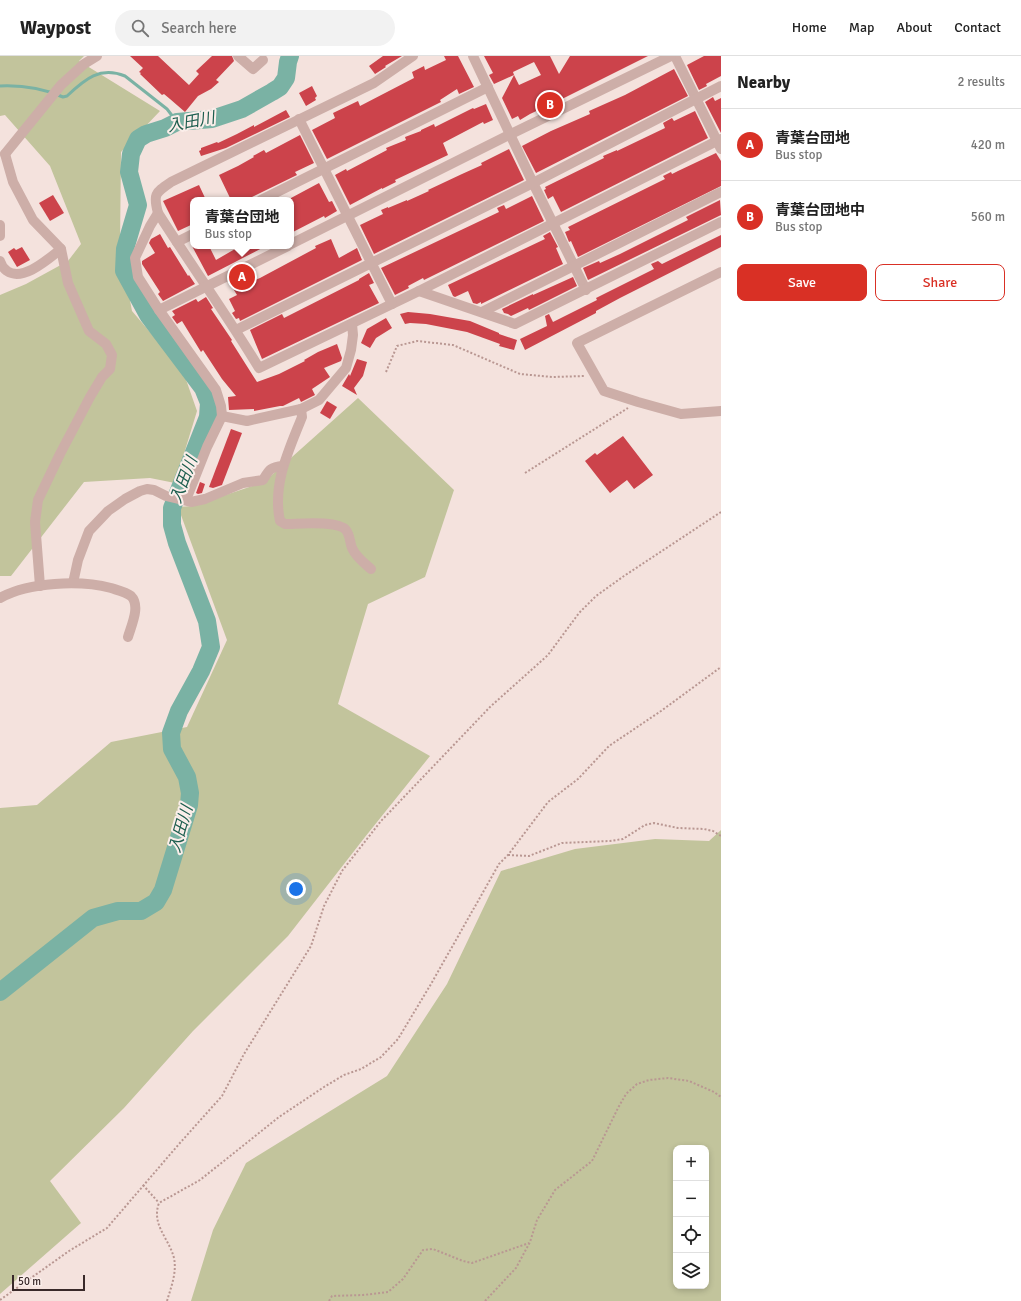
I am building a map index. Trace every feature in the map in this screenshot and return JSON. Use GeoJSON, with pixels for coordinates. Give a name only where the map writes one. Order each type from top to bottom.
{"type":"FeatureCollection","features":[{"type":"Feature","properties":{"kind":"street"},"geometry":{"type":"LineString","coordinates":[[40,586],[35,522],[38,500],[90,397],[102,377],[110,368],[112,354],[106,344],[89,331],[68,283],[61,249],[33,220],[13,182],[2,153],[49,101],[61,85],[84,64],[97,56]]}},
{"type":"Feature","properties":{"kind":"street"},"geometry":{"type":"LineString","coordinates":[[238,56],[253,69],[263,60]]}},
{"type":"Feature","properties":{"kind":"street"},"geometry":{"type":"LineString","coordinates":[[413,56],[374,83],[171,182],[160,189],[155,196],[155,203],[158,213],[236,330],[259,368],[419,292],[720,143],[675,56]]}},
{"type":"Feature","properties":{"kind":"street"},"geometry":{"type":"LineString","coordinates":[[472,56],[586,290]]}},
{"type":"Feature","properties":{"kind":"street"},"geometry":{"type":"LineString","coordinates":[[294,242],[510,134],[671,56]]}},
{"type":"Feature","properties":{"kind":"street"},"geometry":{"type":"LineString","coordinates":[[236,330],[533,183],[721,86]]}},
{"type":"Feature","properties":{"kind":"street"},"geometry":{"type":"LineString","coordinates":[[267,197],[488,87]]}},
{"type":"Feature","properties":{"kind":"street"},"geometry":{"type":"LineString","coordinates":[[299,120],[392,304]]}},
{"type":"Feature","properties":{"kind":"street"},"geometry":{"type":"LineString","coordinates":[[482,312],[721,192]]}},
{"type":"Feature","properties":{"kind":"street"},"geometry":{"type":"LineString","coordinates":[[158,213],[150,226],[135,258],[138,277],[159,310],[216,390],[221,406],[222,416],[207,447],[185,500]]}},
{"type":"Feature","properties":{"kind":"street"},"geometry":{"type":"LineString","coordinates":[[419,292],[516,324],[721,222]]}},
{"type":"Feature","properties":{"kind":"street"},"geometry":{"type":"LineString","coordinates":[[0,225],[0,236]]}},
{"type":"Feature","properties":{"kind":"street"},"geometry":{"type":"LineString","coordinates":[[176,242],[190,235]]}},
{"type":"Feature","properties":{"kind":"street"},"geometry":{"type":"LineString","coordinates":[[0,261],[4,269],[10,273],[18,275],[25,273],[61,249]]}},
{"type":"Feature","properties":{"kind":"street"},"geometry":{"type":"LineString","coordinates":[[159,310],[282,249]]}},
{"type":"Feature","properties":{"kind":"street"},"geometry":{"type":"LineString","coordinates":[[721,272],[577,343],[604,391],[681,414],[721,411]]}},
{"type":"Feature","properties":{"kind":"street"},"geometry":{"type":"LineString","coordinates":[[222,416],[247,422],[301,409],[320,400],[346,368],[353,335],[352,324]]}},
{"type":"Feature","properties":{"kind":"street"},"geometry":{"type":"LineString","coordinates":[[301,409],[302,417],[283,466],[280,482],[278,512],[280,521],[285,524],[333,524],[340,526],[347,531],[353,549],[359,559],[371,569]]}},
{"type":"Feature","properties":{"kind":"street"},"geometry":{"type":"LineString","coordinates":[[73,583],[78,560],[89,531],[100,519],[125,499],[147,489],[154,490],[166,496],[191,502],[205,499],[243,483],[263,480],[268,470],[274,467],[283,466]]}},
{"type":"Feature","properties":{"kind":"street"},"geometry":{"type":"LineString","coordinates":[[0,598],[10,593],[40,586],[73,583],[99,585],[120,590],[131,596],[135,604],[135,614],[128,637]]}},
{"type":"Feature","properties":{"kind":"path"},"geometry":{"type":"LineString","coordinates":[[386,372],[397,346],[417,342],[453,345],[520,374],[552,377],[596,376]]}},
{"type":"Feature","properties":{"kind":"path"},"geometry":{"type":"LineString","coordinates":[[525,473],[638,402]]}},
{"type":"Feature","properties":{"kind":"path"},"geometry":{"type":"LineString","coordinates":[[0,1300],[69,1251],[107,1228],[222,1096],[244,1054],[311,946],[324,906],[342,871],[381,821],[490,707],[548,655],[579,613],[596,596],[721,512]]}},
{"type":"Feature","properties":{"kind":"path"},"geometry":{"type":"LineString","coordinates":[[167,1301],[175,1274],[174,1258],[156,1218],[159,1203],[200,1180],[279,1117],[318,1091],[344,1075],[362,1069],[381,1057],[398,1039],[431,984],[498,864],[508,855],[548,802],[578,779],[609,746],[661,711],[721,667]]}},
{"type":"Feature","properties":{"kind":"path"},"geometry":{"type":"LineString","coordinates":[[508,855],[529,856],[562,844],[623,839],[645,825],[654,823],[678,828],[704,829],[713,831],[721,836]]}},
{"type":"Feature","properties":{"kind":"path"},"geometry":{"type":"LineString","coordinates":[[485,1301],[516,1268],[530,1242],[537,1220],[555,1190],[592,1161],[626,1094],[637,1084],[649,1080],[668,1078],[689,1081],[714,1092],[721,1097]]}},
{"type":"Feature","properties":{"kind":"path"},"geometry":{"type":"LineString","coordinates":[[143,1186],[159,1203]]}},
{"type":"Feature","properties":{"kind":"path"},"geometry":{"type":"LineString","coordinates":[[329,1301],[332,1296],[363,1295],[388,1292],[402,1279],[423,1250],[433,1249],[463,1261],[472,1262],[530,1242]]}},
{"type":"Feature","properties":{"kind":"green space"},"geometry":{"type":"Polygon","coordinates":[[[0,56],[84,56],[79,61],[160,111],[121,152],[120,246],[132,311],[183,371],[197,411],[175,483],[150,478],[84,482],[11,576],[0,576],[0,295],[26,284],[68,261],[81,244],[50,166],[5,115],[0,116],[0,56]]]}},
{"type":"Feature","properties":{"kind":"green space"},"geometry":{"type":"Polygon","coordinates":[[[358,398],[454,490],[425,577],[368,604],[338,704],[430,756],[288,936],[193,1031],[124,1108],[50,1181],[81,1223],[0,1294],[0,808],[37,805],[111,742],[187,727],[227,640],[178,507],[193,506],[264,482],[358,398]]]}},
{"type":"Feature","properties":{"kind":"green space"},"geometry":{"type":"Polygon","coordinates":[[[721,830],[721,1301],[191,1301],[213,1230],[246,1163],[387,1076],[447,984],[501,871],[575,849],[655,839],[709,841],[721,830]]]}},
{"type":"Feature","properties":{"kind":"building"},"geometry":{"type":"Polygon","coordinates":[[[130,56],[158,56],[189,85],[199,74],[196,71],[212,56],[232,56],[234,61],[216,80],[219,82],[211,89],[198,96],[185,112],[164,94],[162,95],[140,74],[141,73],[139,72],[143,68],[130,56]]]}},
{"type":"Feature","properties":{"kind":"building"},"geometry":{"type":"Polygon","coordinates":[[[383,56],[402,56],[375,74],[369,66],[383,56]]]}},
{"type":"Feature","properties":{"kind":"building"},"geometry":{"type":"Polygon","coordinates":[[[444,56],[458,56],[474,87],[459,94],[457,89],[440,100],[441,102],[327,159],[312,130],[335,118],[333,113],[358,101],[360,106],[414,78],[412,72],[424,66],[425,70],[446,60],[444,56]]]}},
{"type":"Feature","properties":{"kind":"building"},"geometry":{"type":"Polygon","coordinates":[[[484,56],[550,56],[559,74],[570,56],[648,56],[520,120],[518,116],[512,119],[502,98],[514,75],[494,84],[489,75],[493,73],[484,56]],[[534,62],[513,72],[519,85],[541,75],[534,62]]]}},
{"type":"Feature","properties":{"kind":"building"},"geometry":{"type":"Polygon","coordinates":[[[704,56],[721,56],[721,76],[706,84],[707,86],[699,90],[687,65],[704,56]]]}},
{"type":"Feature","properties":{"kind":"building"},"geometry":{"type":"Polygon","coordinates":[[[674,69],[688,96],[536,173],[522,146],[551,131],[590,114],[589,111],[625,95],[674,69]]]}},
{"type":"Feature","properties":{"kind":"building"},"geometry":{"type":"Polygon","coordinates":[[[312,86],[317,96],[315,98],[316,100],[306,106],[299,93],[312,86]]]}},
{"type":"Feature","properties":{"kind":"building"},"geometry":{"type":"Polygon","coordinates":[[[713,97],[715,101],[721,98],[721,133],[705,102],[713,97]]]}},
{"type":"Feature","properties":{"kind":"building"},"geometry":{"type":"Polygon","coordinates":[[[486,104],[493,120],[484,124],[483,122],[443,143],[448,155],[395,180],[396,182],[350,205],[335,175],[346,169],[347,171],[387,150],[386,148],[406,140],[405,137],[434,124],[435,127],[473,108],[474,109],[486,104]]]}},
{"type":"Feature","properties":{"kind":"building"},"geometry":{"type":"Polygon","coordinates":[[[286,110],[290,117],[226,148],[201,156],[199,151],[201,148],[217,142],[218,143],[254,125],[254,127],[286,110]]]}},
{"type":"Feature","properties":{"kind":"building"},"geometry":{"type":"Polygon","coordinates":[[[695,111],[708,138],[561,212],[553,196],[548,199],[544,190],[546,189],[545,187],[604,158],[603,156],[617,151],[665,128],[663,123],[672,118],[674,121],[695,111]]]}},
{"type":"Feature","properties":{"kind":"building"},"geometry":{"type":"Polygon","coordinates":[[[300,135],[314,163],[295,172],[297,175],[252,197],[230,197],[219,175],[238,166],[264,150],[266,153],[300,135]]]}},
{"type":"Feature","properties":{"kind":"building"},"geometry":{"type":"Polygon","coordinates":[[[509,149],[524,180],[374,254],[360,225],[383,214],[381,210],[407,201],[429,191],[428,190],[482,165],[481,163],[509,149]]]}},
{"type":"Feature","properties":{"kind":"building"},"geometry":{"type":"Polygon","coordinates":[[[716,153],[721,161],[721,186],[578,257],[565,232],[570,230],[568,227],[665,179],[663,176],[671,172],[672,174],[716,153]]]}},
{"type":"Feature","properties":{"kind":"building"},"geometry":{"type":"Polygon","coordinates":[[[319,183],[329,202],[332,201],[337,211],[294,231],[293,197],[319,183]]]}},
{"type":"Feature","properties":{"kind":"building"},"geometry":{"type":"Polygon","coordinates":[[[199,185],[205,197],[190,197],[190,225],[178,231],[163,201],[199,185]]]}},
{"type":"Feature","properties":{"kind":"building"},"geometry":{"type":"Polygon","coordinates":[[[53,195],[64,213],[50,221],[39,203],[53,195]]]}},
{"type":"Feature","properties":{"kind":"building"},"geometry":{"type":"Polygon","coordinates":[[[532,196],[544,221],[424,280],[423,278],[408,286],[409,288],[395,295],[381,268],[499,212],[497,208],[504,205],[506,209],[532,196]]]}},
{"type":"Feature","properties":{"kind":"building"},"geometry":{"type":"Polygon","coordinates":[[[720,200],[721,215],[588,280],[583,268],[599,261],[600,263],[620,254],[688,220],[686,217],[720,200]]]}},
{"type":"Feature","properties":{"kind":"building"},"geometry":{"type":"Polygon","coordinates":[[[550,232],[558,247],[556,248],[563,264],[481,304],[481,302],[477,304],[473,303],[468,291],[455,297],[453,296],[448,285],[545,239],[543,236],[550,232]]]}},
{"type":"Feature","properties":{"kind":"building"},"geometry":{"type":"Polygon","coordinates":[[[160,234],[168,248],[170,247],[188,276],[189,275],[195,284],[163,301],[158,294],[160,292],[142,264],[142,261],[155,253],[149,243],[151,239],[160,234]]]}},
{"type":"Feature","properties":{"kind":"building"},"geometry":{"type":"Polygon","coordinates":[[[721,235],[721,247],[620,298],[596,311],[596,313],[525,350],[520,339],[547,326],[545,316],[549,314],[553,322],[597,300],[596,298],[654,269],[651,264],[658,261],[662,264],[721,235]]]}},
{"type":"Feature","properties":{"kind":"building"},"geometry":{"type":"Polygon","coordinates":[[[331,239],[339,258],[357,248],[362,260],[240,321],[239,318],[236,319],[232,313],[235,311],[229,299],[237,295],[231,285],[241,278],[245,284],[260,278],[316,248],[315,246],[331,239]]]}},
{"type":"Feature","properties":{"kind":"building"},"geometry":{"type":"Polygon","coordinates":[[[22,247],[30,260],[17,267],[8,252],[14,248],[16,250],[22,247]]]}},
{"type":"Feature","properties":{"kind":"building"},"geometry":{"type":"Polygon","coordinates":[[[194,249],[210,249],[216,260],[235,249],[260,249],[208,276],[194,249]]]}},
{"type":"Feature","properties":{"kind":"building"},"geometry":{"type":"Polygon","coordinates":[[[369,273],[374,283],[369,285],[379,303],[262,359],[250,330],[282,314],[284,318],[359,280],[369,273]]]}},
{"type":"Feature","properties":{"kind":"building"},"geometry":{"type":"Polygon","coordinates":[[[573,277],[577,286],[529,310],[528,308],[511,316],[504,313],[502,309],[533,294],[573,277]]]}},
{"type":"Feature","properties":{"kind":"building"},"geometry":{"type":"Polygon","coordinates":[[[206,297],[213,308],[211,309],[232,340],[231,341],[257,382],[279,374],[305,361],[304,360],[318,352],[337,344],[342,358],[341,361],[324,368],[330,377],[312,389],[315,395],[301,402],[299,398],[283,406],[254,411],[254,409],[229,410],[228,397],[236,396],[222,379],[203,350],[201,352],[182,321],[177,324],[172,317],[175,315],[172,311],[196,299],[198,302],[206,297]]]}},
{"type":"Feature","properties":{"kind":"building"},"geometry":{"type":"Polygon","coordinates":[[[408,312],[470,321],[517,340],[514,350],[499,346],[500,344],[467,332],[426,324],[405,324],[400,314],[408,312]]]}},
{"type":"Feature","properties":{"kind":"building"},"geometry":{"type":"Polygon","coordinates":[[[386,318],[392,328],[376,338],[370,348],[361,343],[367,329],[386,318]]]}},
{"type":"Feature","properties":{"kind":"building"},"geometry":{"type":"Polygon","coordinates":[[[357,359],[367,362],[363,376],[354,388],[357,395],[342,386],[349,374],[350,376],[357,359]]]}},
{"type":"Feature","properties":{"kind":"building"},"geometry":{"type":"Polygon","coordinates":[[[327,401],[337,407],[330,419],[320,413],[327,401]]]}},
{"type":"Feature","properties":{"kind":"building"},"geometry":{"type":"Polygon","coordinates":[[[231,429],[242,433],[222,485],[213,488],[209,487],[231,429]]]}},
{"type":"Feature","properties":{"kind":"building"},"geometry":{"type":"Polygon","coordinates":[[[623,436],[653,475],[634,489],[627,480],[610,493],[585,461],[595,453],[597,455],[623,436]]]}},
{"type":"Feature","properties":{"kind":"building"},"geometry":{"type":"Polygon","coordinates":[[[200,482],[205,484],[202,493],[198,494],[196,493],[200,482]]]}},
{"type":"Feature","properties":{"kind":"waterway","name":"入田川"},"geometry":{"type":"LineString","coordinates":[[0,992],[93,918],[118,911],[141,911],[156,902],[163,890],[189,805],[190,793],[187,777],[172,749],[171,733],[179,711],[201,671],[211,647],[207,621],[177,543],[172,525],[172,508],[208,417],[209,403],[203,388],[148,315],[124,271],[125,249],[138,205],[129,172],[131,154],[138,139],[146,134],[165,128],[177,122],[212,119],[242,109],[272,92],[280,87],[286,78],[290,56]]}},
{"type":"Feature","properties":{"kind":"waterway"},"geometry":{"type":"LineString","coordinates":[[0,86],[32,88],[48,91],[63,97],[67,96],[80,84],[93,76],[100,73],[116,73],[125,76],[167,109],[177,122]]}},
{"type":"Feature","properties":{"kind":"place","name":"青葉台団地中"},"geometry":{"type":"Point","coordinates":[550,105]}},
{"type":"Feature","properties":{"kind":"place","name":"青葉台団地"},"geometry":{"type":"Point","coordinates":[242,277]}}]}
